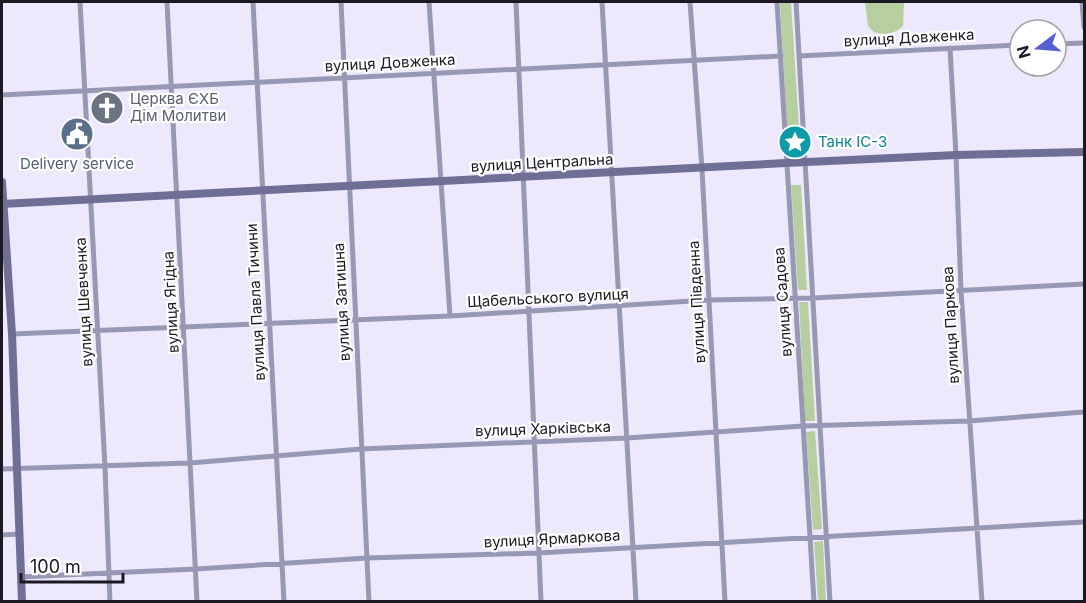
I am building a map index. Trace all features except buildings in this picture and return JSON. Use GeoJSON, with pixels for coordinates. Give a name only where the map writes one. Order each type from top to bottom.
{"type":"FeatureCollection","features":[{"type":"Feature","properties":{"kind":"main road","name":"вулиця Центральна"},"geometry":{"type":"LineString","coordinates":[[2,204],[786,163],[1084,152]]}},
{"type":"Feature","properties":{"kind":"main road"},"geometry":{"type":"LineString","coordinates":[[2,182],[12,334],[22,602]]}},
{"type":"Feature","properties":{"kind":"street","name":"вулиця Шевченка"},"geometry":{"type":"LineString","coordinates":[[80,2],[92,199],[96,331],[105,467],[110,602]]}},
{"type":"Feature","properties":{"kind":"street","name":"вулиця Ягідна"},"geometry":{"type":"LineString","coordinates":[[167,2],[197,602]]}},
{"type":"Feature","properties":{"kind":"street","name":"вулиця Павла Тичини"},"geometry":{"type":"LineString","coordinates":[[253,2],[284,602]]}},
{"type":"Feature","properties":{"kind":"street","name":"вулиця Затишна"},"geometry":{"type":"LineString","coordinates":[[341,2],[369,602]]}},
{"type":"Feature","properties":{"kind":"street"},"geometry":{"type":"LineString","coordinates":[[429,2],[450,316]]}},
{"type":"Feature","properties":{"kind":"street"},"geometry":{"type":"LineString","coordinates":[[516,2],[541,602]]}},
{"type":"Feature","properties":{"kind":"street"},"geometry":{"type":"LineString","coordinates":[[602,2],[636,602]]}},
{"type":"Feature","properties":{"kind":"street","name":"вулиця Південна"},"geometry":{"type":"LineString","coordinates":[[690,2],[702,169],[725,602]]}},
{"type":"Feature","properties":{"kind":"street","name":"вулиця Садова"},"geometry":{"type":"LineString","coordinates":[[777,2],[814,602]]}},
{"type":"Feature","properties":{"kind":"street","name":"вулиця Садова"},"geometry":{"type":"LineString","coordinates":[[796,2],[830,602]]}},
{"type":"Feature","properties":{"kind":"street"},"geometry":{"type":"LineString","coordinates":[[1082,2],[1084,27]]}},
{"type":"Feature","properties":{"kind":"street"},"geometry":{"type":"LineString","coordinates":[[1068,44],[1084,43]]}},
{"type":"Feature","properties":{"kind":"street","name":"вулиця Довженка"},"geometry":{"type":"LineString","coordinates":[[799,56],[1008,46]]}},
{"type":"Feature","properties":{"kind":"street","name":"вулиця Паркова"},"geometry":{"type":"LineString","coordinates":[[950,48],[960,291],[982,602]]}},
{"type":"Feature","properties":{"kind":"street","name":"вулиця Довженка"},"geometry":{"type":"LineString","coordinates":[[2,95],[781,56]]}},
{"type":"Feature","properties":{"kind":"street","name":"Щабельського вулиця"},"geometry":{"type":"LineString","coordinates":[[12,334],[450,316],[708,300],[795,299],[1084,284]]}},
{"type":"Feature","properties":{"kind":"street","name":"вулиця Харківська"},"geometry":{"type":"LineString","coordinates":[[2,469],[190,463],[361,449],[534,440],[627,438],[803,426],[969,421],[1084,412]]}},
{"type":"Feature","properties":{"kind":"street","name":"вулиця Ярмаркова"},"geometry":{"type":"LineString","coordinates":[[21,577],[367,558],[538,553],[1084,522]]}},
{"type":"Feature","properties":{"kind":"street"},"geometry":{"type":"LineString","coordinates":[[2,535],[19,534]]}},
{"type":"Feature","properties":{"kind":"green space"},"geometry":{"type":"Polygon","coordinates":[[[780,2],[791,2],[799,128],[787,128],[780,2]]]}},
{"type":"Feature","properties":{"kind":"green space"},"geometry":{"type":"Polygon","coordinates":[[[865,2],[904,2],[903,26],[889,34],[874,32],[868,26],[865,2]]]}},
{"type":"Feature","properties":{"kind":"green space"},"geometry":{"type":"Polygon","coordinates":[[[791,185],[801,185],[807,290],[798,290],[791,185]]]}},
{"type":"Feature","properties":{"kind":"green space"},"geometry":{"type":"Polygon","coordinates":[[[799,302],[808,302],[815,421],[805,421],[799,302]]]}},
{"type":"Feature","properties":{"kind":"green space"},"geometry":{"type":"Polygon","coordinates":[[[815,431],[822,529],[813,530],[806,432],[815,431]]]}},
{"type":"Feature","properties":{"kind":"green space"},"geometry":{"type":"Polygon","coordinates":[[[823,541],[826,601],[818,601],[814,542],[823,541]]]}},
{"type":"Feature","properties":{"kind":"place","name":"Церква ЄХБ Дім Молитви"},"geometry":{"type":"Point","coordinates":[107,108]}},
{"type":"Feature","properties":{"kind":"place","name":"Delivery service"},"geometry":{"type":"Point","coordinates":[77,134]}},
{"type":"Feature","properties":{"kind":"place","name":"Танк ІС-3"},"geometry":{"type":"Point","coordinates":[795,142]}}]}
